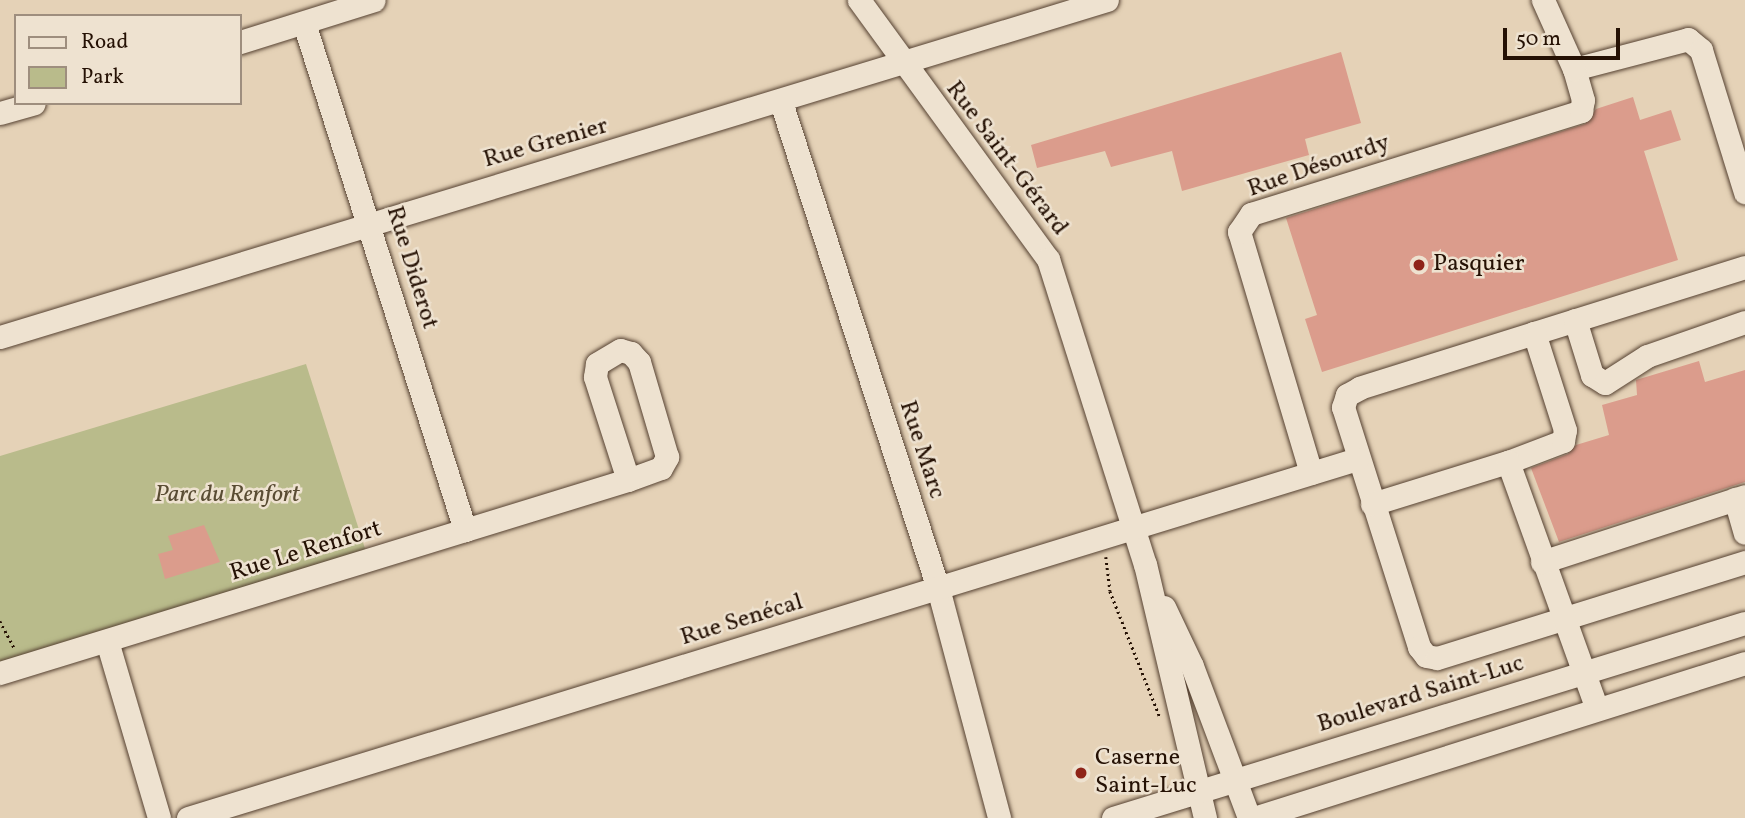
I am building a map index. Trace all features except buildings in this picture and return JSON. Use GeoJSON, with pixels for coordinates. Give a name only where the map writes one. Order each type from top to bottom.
{"type":"FeatureCollection","features":[{"type":"Feature","properties":{"kind":"street"},"geometry":{"type":"LineString","coordinates":[[242,41],[374,0]]}},
{"type":"Feature","properties":{"kind":"street","name":"Rue Saint-Gérard"},"geometry":{"type":"LineString","coordinates":[[859,0],[902,63],[1048,259],[1145,564],[1205,818]]}},
{"type":"Feature","properties":{"kind":"street","name":"Rue Grenier"},"geometry":{"type":"LineString","coordinates":[[0,337],[369,223],[781,102],[1107,0]]}},
{"type":"Feature","properties":{"kind":"street"},"geometry":{"type":"LineString","coordinates":[[1543,0],[1574,69],[1688,39],[1701,50],[1745,192]]}},
{"type":"Feature","properties":{"kind":"street","name":"Rue Diderot"},"geometry":{"type":"LineString","coordinates":[[304,23],[465,530]]}},
{"type":"Feature","properties":{"kind":"street","name":"Rue Désourdy"},"geometry":{"type":"LineString","coordinates":[[1311,473],[1239,232],[1251,214],[1581,111],[1583,100],[1574,69]]}},
{"type":"Feature","properties":{"kind":"street","name":"Rue Marc"},"geometry":{"type":"LineString","coordinates":[[781,102],[938,588],[999,818]]}},
{"type":"Feature","properties":{"kind":"street"},"geometry":{"type":"LineString","coordinates":[[0,113],[27,105]]}},
{"type":"Feature","properties":{"kind":"street"},"geometry":{"type":"LineString","coordinates":[[1745,267],[1348,395],[1345,422],[1419,647],[1426,656],[1437,658],[1745,562]]}},
{"type":"Feature","properties":{"kind":"street"},"geometry":{"type":"LineString","coordinates":[[1575,320],[1592,376],[1605,383],[1647,356],[1745,322]]}},
{"type":"Feature","properties":{"kind":"street"},"geometry":{"type":"LineString","coordinates":[[1372,504],[1508,462],[1563,441],[1565,430],[1534,333]]}},
{"type":"Feature","properties":{"kind":"street","name":"Rue Le Renfort"},"geometry":{"type":"LineString","coordinates":[[10,670],[628,480],[661,468],[667,457],[639,362],[631,353],[620,351],[597,364],[595,377],[628,480]]}},
{"type":"Feature","properties":{"kind":"street","name":"Rue Senécal"},"geometry":{"type":"LineString","coordinates":[[188,818],[1357,459]]}},
{"type":"Feature","properties":{"kind":"street"},"geometry":{"type":"LineString","coordinates":[[1508,462],[1562,620],[1597,707]]}},
{"type":"Feature","properties":{"kind":"street"},"geometry":{"type":"LineString","coordinates":[[1542,562],[1740,498],[1745,533]]}},
{"type":"Feature","properties":{"kind":"street","name":"Rue Saint-Gérard"},"geometry":{"type":"LineString","coordinates":[[1145,564],[1192,666],[1252,818]]}},
{"type":"Feature","properties":{"kind":"street","name":"Boulevard Saint-Luc"},"geometry":{"type":"LineString","coordinates":[[1113,818],[1745,623]]}},
{"type":"Feature","properties":{"kind":"street"},"geometry":{"type":"LineString","coordinates":[[107,641],[159,818]]}},
{"type":"Feature","properties":{"kind":"street"},"geometry":{"type":"LineString","coordinates":[[1252,818],[1597,707],[1745,663]]}},
{"type":"Feature","properties":{"kind":"path"},"geometry":{"type":"LineString","coordinates":[[1103,560],[1110,591],[1162,725]]}},
{"type":"Feature","properties":{"kind":"path"},"geometry":{"type":"LineString","coordinates":[[0,621],[10,670]]}},
{"type":"Feature","properties":{"kind":"green space","name":"Parc du Renfort"},"geometry":{"type":"Polygon","coordinates":[[[306,364],[369,561],[0,670],[0,456],[306,364]]]}},
{"type":"Feature","properties":{"kind":"place","name":"Pasquier"},"geometry":{"type":"Point","coordinates":[1419,265]}},
{"type":"Feature","properties":{"kind":"place","name":"Caserne Saint-Luc"},"geometry":{"type":"Point","coordinates":[1081,773]}}]}
